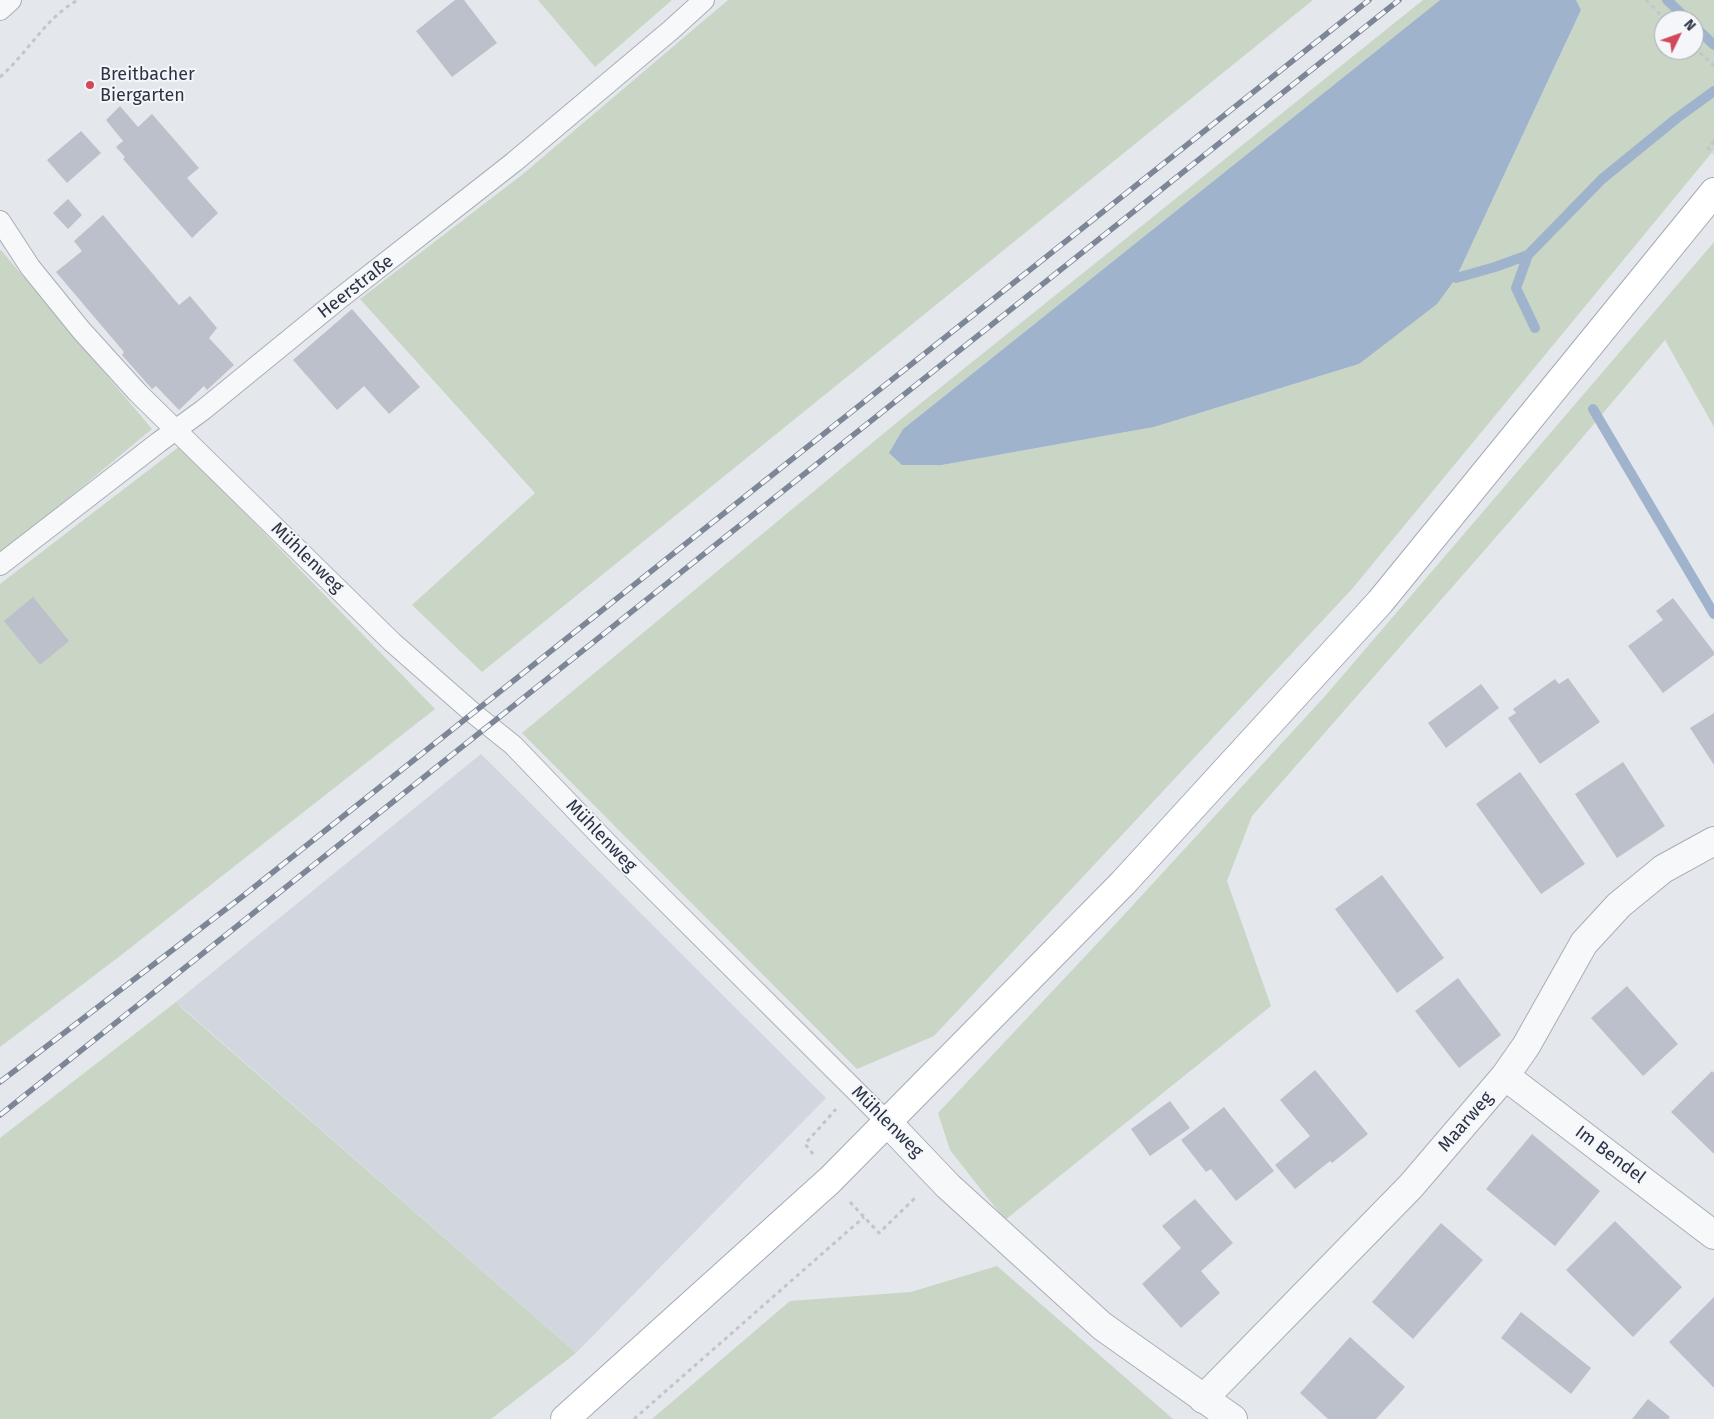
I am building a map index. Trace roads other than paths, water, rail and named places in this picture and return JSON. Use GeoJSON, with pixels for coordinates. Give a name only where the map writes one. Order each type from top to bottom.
{"type":"FeatureCollection","features":[{"type":"Feature","properties":{"kind":"main road"},"geometry":{"type":"LineString","coordinates":[[565,1419],[830,1180],[1123,883],[1380,602],[1714,192]]}},
{"type":"Feature","properties":{"kind":"street","name":"Maarweg"},"geometry":{"type":"LineString","coordinates":[[1203,1399],[1411,1186],[1506,1076],[1526,1046],[1584,943],[1620,905],[1663,869],[1714,841]]}},
{"type":"Feature","properties":{"kind":"street","name":"Im Bendel"},"geometry":{"type":"LineString","coordinates":[[1506,1076],[1714,1235]]}},
{"type":"Feature","properties":{"kind":"street","name":"Mühlenweg"},"geometry":{"type":"LineString","coordinates":[[887,1122],[948,1186],[1102,1326],[1233,1419]]}},
{"type":"Feature","properties":{"kind":"lane"},"geometry":{"type":"LineString","coordinates":[[0,10],[11,0]]}},
{"type":"Feature","properties":{"kind":"lane","name":"Heerstraße"},"geometry":{"type":"LineString","coordinates":[[0,565],[176,430],[514,162],[672,30],[704,0]]}},
{"type":"Feature","properties":{"kind":"lane","name":"Mühlenweg"},"geometry":{"type":"LineString","coordinates":[[0,221],[30,267],[81,330],[138,393],[392,642],[478,718],[513,745],[611,847],[887,1122]]}},
{"type":"Feature","properties":{"kind":"water"},"geometry":{"type":"Polygon","coordinates":[[[1440,0],[1576,0],[1581,10],[1456,278],[1437,304],[1359,364],[1154,427],[942,465],[902,465],[889,453],[903,429],[1440,0]]]}},
{"type":"Feature","properties":{"kind":"waterway"},"geometry":{"type":"LineString","coordinates":[[1667,0],[1678,10]]}},
{"type":"Feature","properties":{"kind":"waterway"},"geometry":{"type":"LineString","coordinates":[[1704,36],[1714,45]]}},
{"type":"Feature","properties":{"kind":"waterway"},"geometry":{"type":"LineString","coordinates":[[1456,278],[1528,255],[1602,179],[1677,118],[1714,91]]}},
{"type":"Feature","properties":{"kind":"waterway"},"geometry":{"type":"LineString","coordinates":[[1528,255],[1516,288],[1535,328]]}},
{"type":"Feature","properties":{"kind":"waterway"},"geometry":{"type":"LineString","coordinates":[[1593,409],[1714,614]]}},
{"type":"Feature","properties":{"kind":"railway"},"geometry":{"type":"LineString","coordinates":[[0,1082],[243,896],[1369,0]]}},
{"type":"Feature","properties":{"kind":"railway"},"geometry":{"type":"LineString","coordinates":[[0,1115],[1399,0]]}},
{"type":"Feature","properties":{"kind":"place","name":"Breitbacher Biergarten"},"geometry":{"type":"Point","coordinates":[90,85]}}]}
